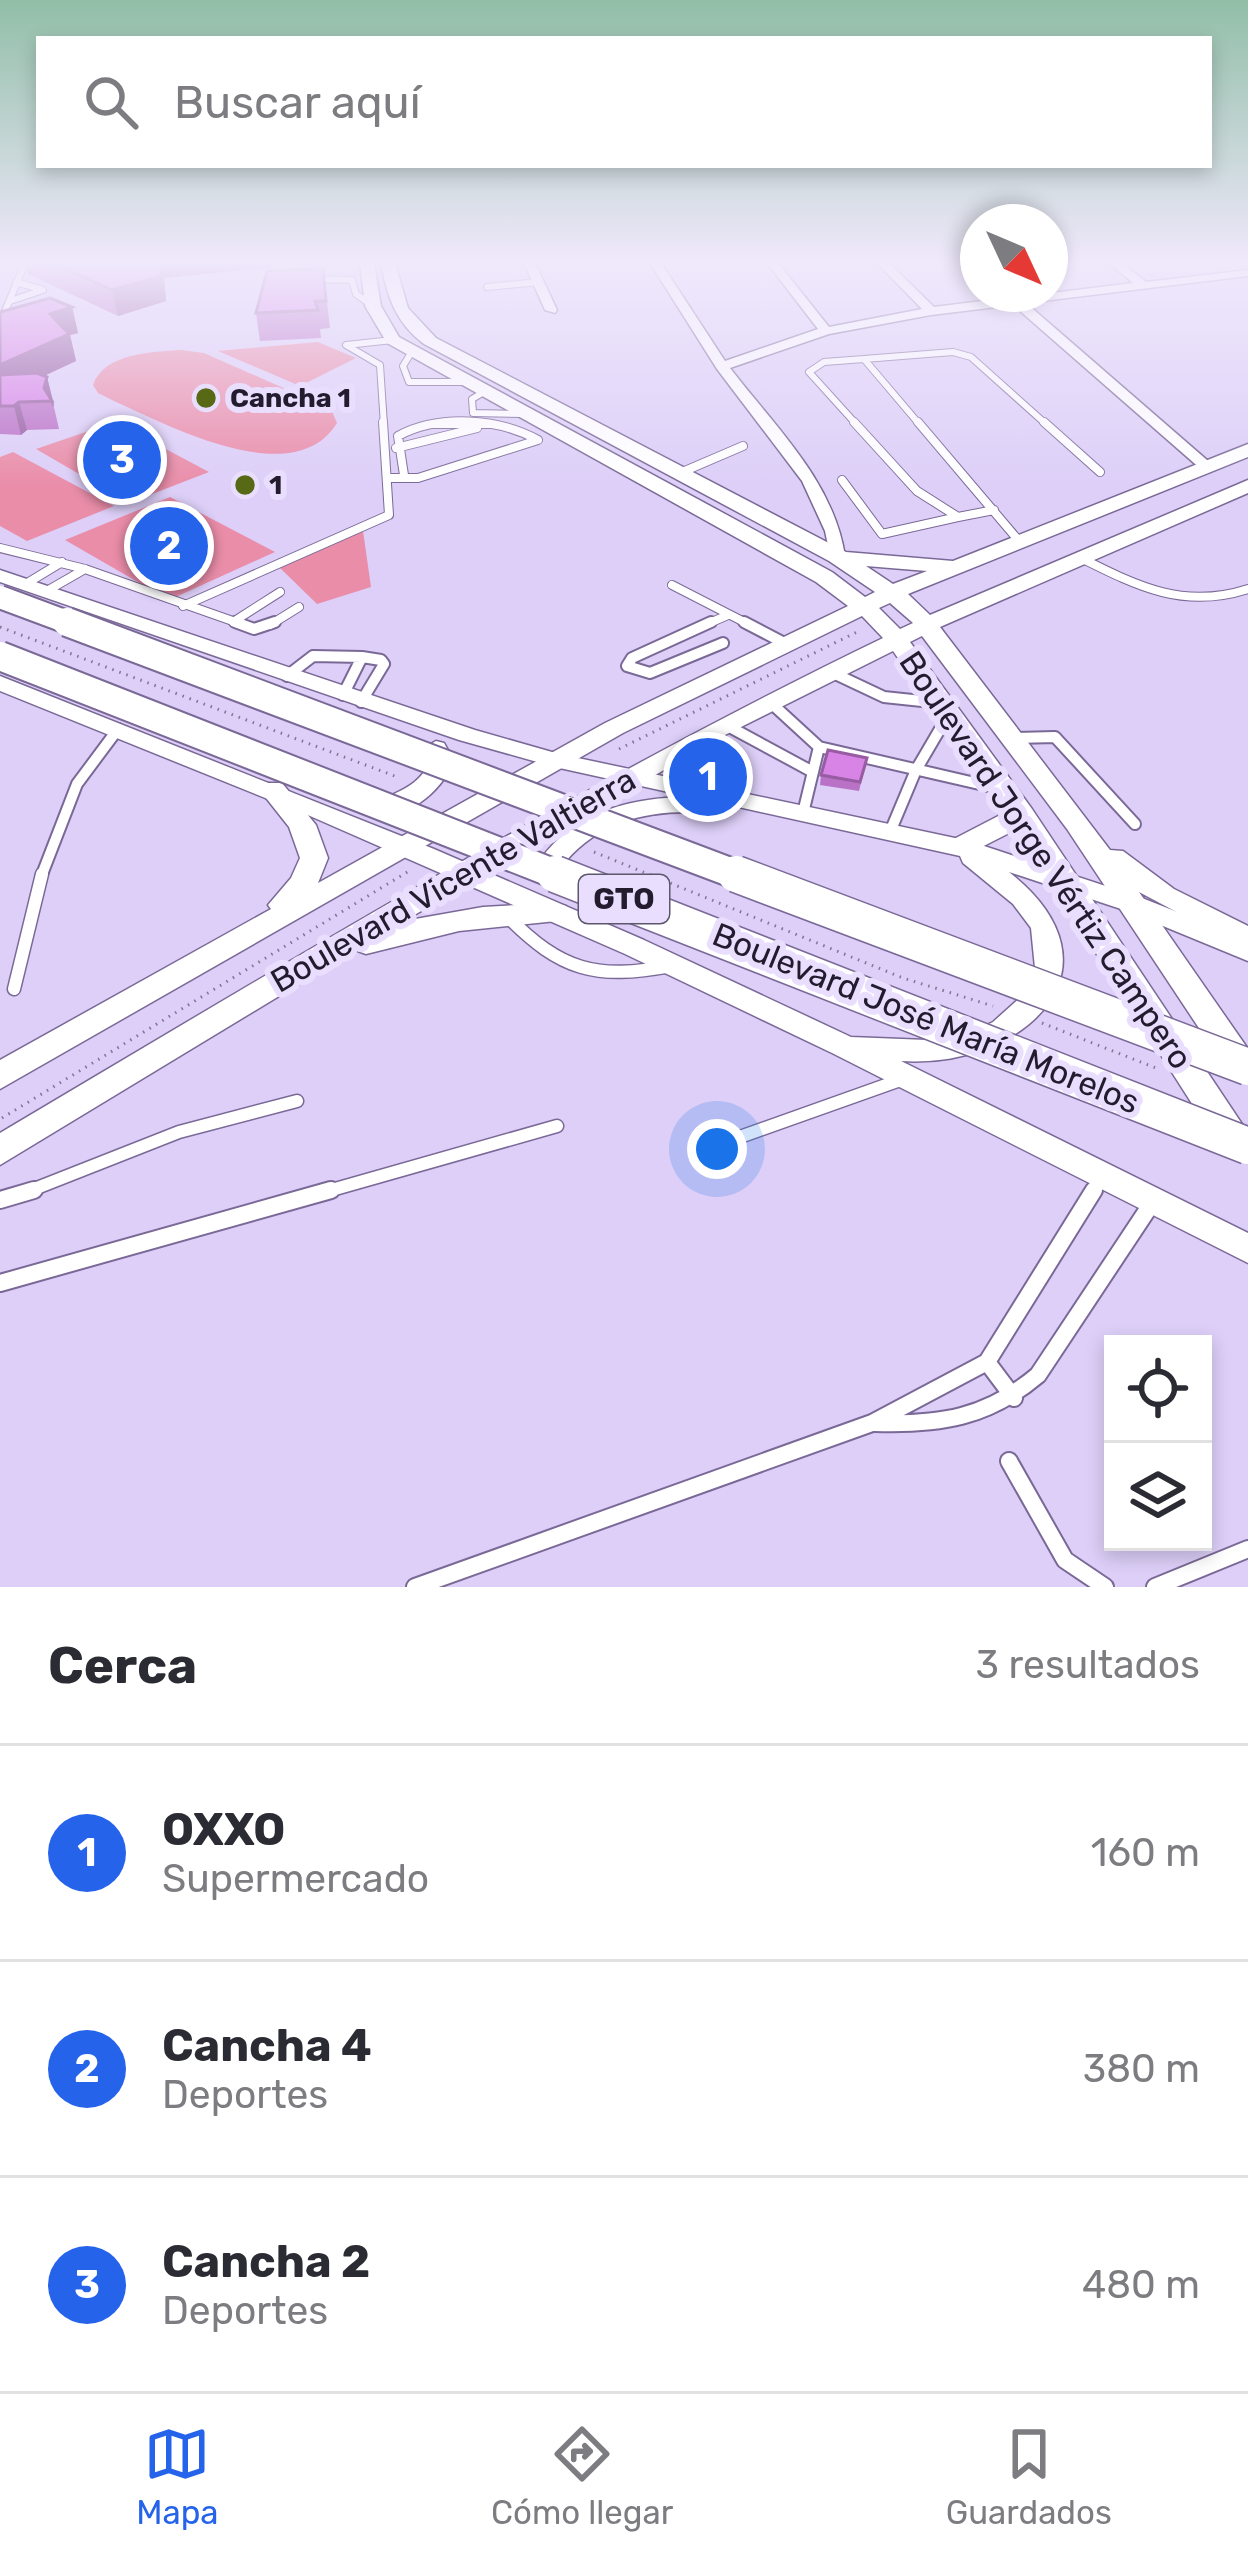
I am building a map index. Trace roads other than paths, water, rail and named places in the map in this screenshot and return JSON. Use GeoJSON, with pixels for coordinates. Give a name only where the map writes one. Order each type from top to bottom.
{"type":"FeatureCollection","features":[{"type":"Feature","properties":{"kind":"main road","name":"Boulevard Jorge Vértiz Campero"},"geometry":{"type":"LineString","coordinates":[[391,337],[411,353],[824,577],[864,606],[898,641],[1022,814],[1059,878],[1248,1162]]}},
{"type":"Feature","properties":{"kind":"main road","name":"Boulevard Jorge Vértiz Campero"},"geometry":{"type":"LineString","coordinates":[[425,337],[770,520],[894,592],[926,626],[1077,823],[1248,1071]]}},
{"type":"Feature","properties":{"kind":"main road","name":"Boulevard Vicente Valtierra"},"geometry":{"type":"LineString","coordinates":[[0,1076],[555,760],[785,644],[894,592],[1248,450]]}},
{"type":"Feature","properties":{"kind":"main road","name":"Boulevard Vicente Valtierra"},"geometry":{"type":"LineString","coordinates":[[5,1148],[316,959],[712,731],[976,601],[1248,486]]}},
{"type":"Feature","properties":{"kind":"main road"},"geometry":{"type":"LineString","coordinates":[[749,537],[768,541],[781,536],[782,531],[770,520]]}},
{"type":"Feature","properties":{"kind":"main road"},"geometry":{"type":"LineString","coordinates":[[836,556],[957,567]]}},
{"type":"Feature","properties":{"kind":"main road","name":"Boulevard José María Morelos"},"geometry":{"type":"LineString","coordinates":[[23,592],[1248,1071]]}},
{"type":"Feature","properties":{"kind":"main road"},"geometry":{"type":"LineString","coordinates":[[954,663],[954,632],[976,601]]}},
{"type":"Feature","properties":{"kind":"main road","name":"Boulevard José María Morelos"},"geometry":{"type":"LineString","coordinates":[[0,656],[1248,1146]]}},
{"type":"Feature","properties":{"kind":"main road"},"geometry":{"type":"LineString","coordinates":[[838,669],[885,663],[922,673]]}},
{"type":"Feature","properties":{"kind":"main road"},"geometry":{"type":"LineString","coordinates":[[712,731],[701,760],[726,795]]}},
{"type":"Feature","properties":{"kind":"main road"},"geometry":{"type":"LineString","coordinates":[[249,933],[288,901],[304,882],[314,858],[302,825],[272,789]]}},
{"type":"Feature","properties":{"kind":"main road"},"geometry":{"type":"LineString","coordinates":[[960,847],[1022,814]]}},
{"type":"Feature","properties":{"kind":"main road"},"geometry":{"type":"LineString","coordinates":[[1077,823],[1135,877],[1248,939]]}},
{"type":"Feature","properties":{"kind":"main road"},"geometry":{"type":"LineString","coordinates":[[316,959],[415,927],[505,914],[555,913]]}},
{"type":"Feature","properties":{"kind":"street"},"geometry":{"type":"LineString","coordinates":[[703,337],[815,490],[836,536],[836,556]]}},
{"type":"Feature","properties":{"kind":"street"},"geometry":{"type":"LineString","coordinates":[[722,366],[808,337]]}},
{"type":"Feature","properties":{"kind":"street"},"geometry":{"type":"LineString","coordinates":[[1057,337],[1207,467]]}},
{"type":"Feature","properties":{"kind":"street"},"geometry":{"type":"LineString","coordinates":[[0,576],[23,592],[361,702],[555,760],[960,847],[1132,904],[1248,951]]}},
{"type":"Feature","properties":{"kind":"street"},"geometry":{"type":"LineString","coordinates":[[0,683],[272,789],[465,872],[842,1045],[1248,1249]]}},
{"type":"Feature","properties":{"kind":"street"},"geometry":{"type":"LineString","coordinates":[[306,805],[381,810],[426,787],[439,771],[440,753],[423,734],[361,702]]}},
{"type":"Feature","properties":{"kind":"street"},"geometry":{"type":"LineString","coordinates":[[602,936],[566,898],[553,876],[553,860],[567,841],[623,811],[651,805],[794,812]]}},
{"type":"Feature","properties":{"kind":"street"},"geometry":{"type":"LineString","coordinates":[[842,1045],[920,1051],[963,1048],[999,1035],[1023,1016],[1042,989],[1049,954],[1044,928],[1028,904],[960,847]]}},
{"type":"Feature","properties":{"kind":"lane"},"geometry":{"type":"LineString","coordinates":[[183,606],[383,520],[391,508],[380,365],[346,345],[393,340]]}},
{"type":"Feature","properties":{"kind":"lane"},"geometry":{"type":"LineString","coordinates":[[958,517],[917,491],[809,372],[824,362],[953,352],[971,357],[1100,472]]}},
{"type":"Feature","properties":{"kind":"lane"},"geometry":{"type":"LineString","coordinates":[[864,359],[1019,541]]}},
{"type":"Feature","properties":{"kind":"lane"},"geometry":{"type":"LineString","coordinates":[[386,450],[527,416]]}},
{"type":"Feature","properties":{"kind":"lane"},"geometry":{"type":"LineString","coordinates":[[390,478],[418,478],[538,442],[527,431],[499,423],[416,427],[400,432],[404,476]]}},
{"type":"Feature","properties":{"kind":"lane"},"geometry":{"type":"LineString","coordinates":[[680,473],[743,446]]}},
{"type":"Feature","properties":{"kind":"lane"},"geometry":{"type":"LineString","coordinates":[[842,480],[882,534],[994,509]]}},
{"type":"Feature","properties":{"kind":"lane"},"geometry":{"type":"LineString","coordinates":[[0,548],[85,569],[260,630],[299,607]]}},
{"type":"Feature","properties":{"kind":"lane"},"geometry":{"type":"LineString","coordinates":[[1079,557],[1170,598],[1211,600],[1248,589]]}},
{"type":"Feature","properties":{"kind":"lane"},"geometry":{"type":"LineString","coordinates":[[23,592],[62,562]]}},
{"type":"Feature","properties":{"kind":"lane"},"geometry":{"type":"LineString","coordinates":[[23,592],[85,569]]}},
{"type":"Feature","properties":{"kind":"lane"},"geometry":{"type":"LineString","coordinates":[[672,585],[785,644]]}},
{"type":"Feature","properties":{"kind":"lane"},"geometry":{"type":"LineString","coordinates":[[233,622],[280,592]]}},
{"type":"Feature","properties":{"kind":"lane"},"geometry":{"type":"LineString","coordinates":[[723,643],[650,674],[627,666],[632,658],[728,615]]}},
{"type":"Feature","properties":{"kind":"lane"},"geometry":{"type":"LineString","coordinates":[[361,702],[362,657]]}},
{"type":"Feature","properties":{"kind":"lane"},"geometry":{"type":"LineString","coordinates":[[287,676],[308,658],[362,657],[384,664],[361,702]]}},
{"type":"Feature","properties":{"kind":"lane"},"geometry":{"type":"LineString","coordinates":[[838,669],[884,697],[947,708],[890,832]]}},
{"type":"Feature","properties":{"kind":"lane"},"geometry":{"type":"LineString","coordinates":[[770,702],[819,747],[1004,789]]}},
{"type":"Feature","properties":{"kind":"lane"},"geometry":{"type":"LineString","coordinates":[[14,989],[52,849],[72,798],[94,751],[118,729]]}},
{"type":"Feature","properties":{"kind":"lane"},"geometry":{"type":"LineString","coordinates":[[712,731],[813,772]]}},
{"type":"Feature","properties":{"kind":"lane"},"geometry":{"type":"LineString","coordinates":[[1012,738],[1055,737],[1135,824]]}},
{"type":"Feature","properties":{"kind":"lane"},"geometry":{"type":"LineString","coordinates":[[794,812],[819,747]]}},
{"type":"Feature","properties":{"kind":"lane"},"geometry":{"type":"LineString","coordinates":[[505,914],[535,946],[577,970],[628,976],[671,966]]}},
{"type":"Feature","properties":{"kind":"lane"},"geometry":{"type":"LineString","coordinates":[[737,1138],[906,1078]]}},
{"type":"Feature","properties":{"kind":"lane"},"geometry":{"type":"LineString","coordinates":[[0,1200],[59,1182],[179,1132],[297,1101]]}},
{"type":"Feature","properties":{"kind":"lane"},"geometry":{"type":"LineString","coordinates":[[0,1283],[557,1126]]}},
{"type":"Feature","properties":{"kind":"lane"},"geometry":{"type":"LineString","coordinates":[[415,1587],[872,1423],[986,1362],[1102,1177]]}},
{"type":"Feature","properties":{"kind":"lane"},"geometry":{"type":"LineString","coordinates":[[872,1423],[949,1426],[1014,1398],[1038,1375],[1152,1202]]}},
{"type":"Feature","properties":{"kind":"lane"},"geometry":{"type":"LineString","coordinates":[[986,1362],[1014,1398]]}},
{"type":"Feature","properties":{"kind":"lane"},"geometry":{"type":"LineString","coordinates":[[1009,1461],[1065,1560],[1105,1587]]}},
{"type":"Feature","properties":{"kind":"lane"},"geometry":{"type":"LineString","coordinates":[[1155,1587],[1248,1549]]}},
{"type":"Feature","properties":{"kind":"place","name":"Cancha 1"},"geometry":{"type":"Point","coordinates":[206,398]}},
{"type":"Feature","properties":{"kind":"place","name":"Cancha 2"},"geometry":{"type":"Point","coordinates":[122,460]}},
{"type":"Feature","properties":{"kind":"place","name":"1"},"geometry":{"type":"Point","coordinates":[245,485]}},
{"type":"Feature","properties":{"kind":"place","name":"Cancha 4"},"geometry":{"type":"Point","coordinates":[169,546]}},
{"type":"Feature","properties":{"kind":"place","name":"OXXO"},"geometry":{"type":"Point","coordinates":[708,777]}}]}
